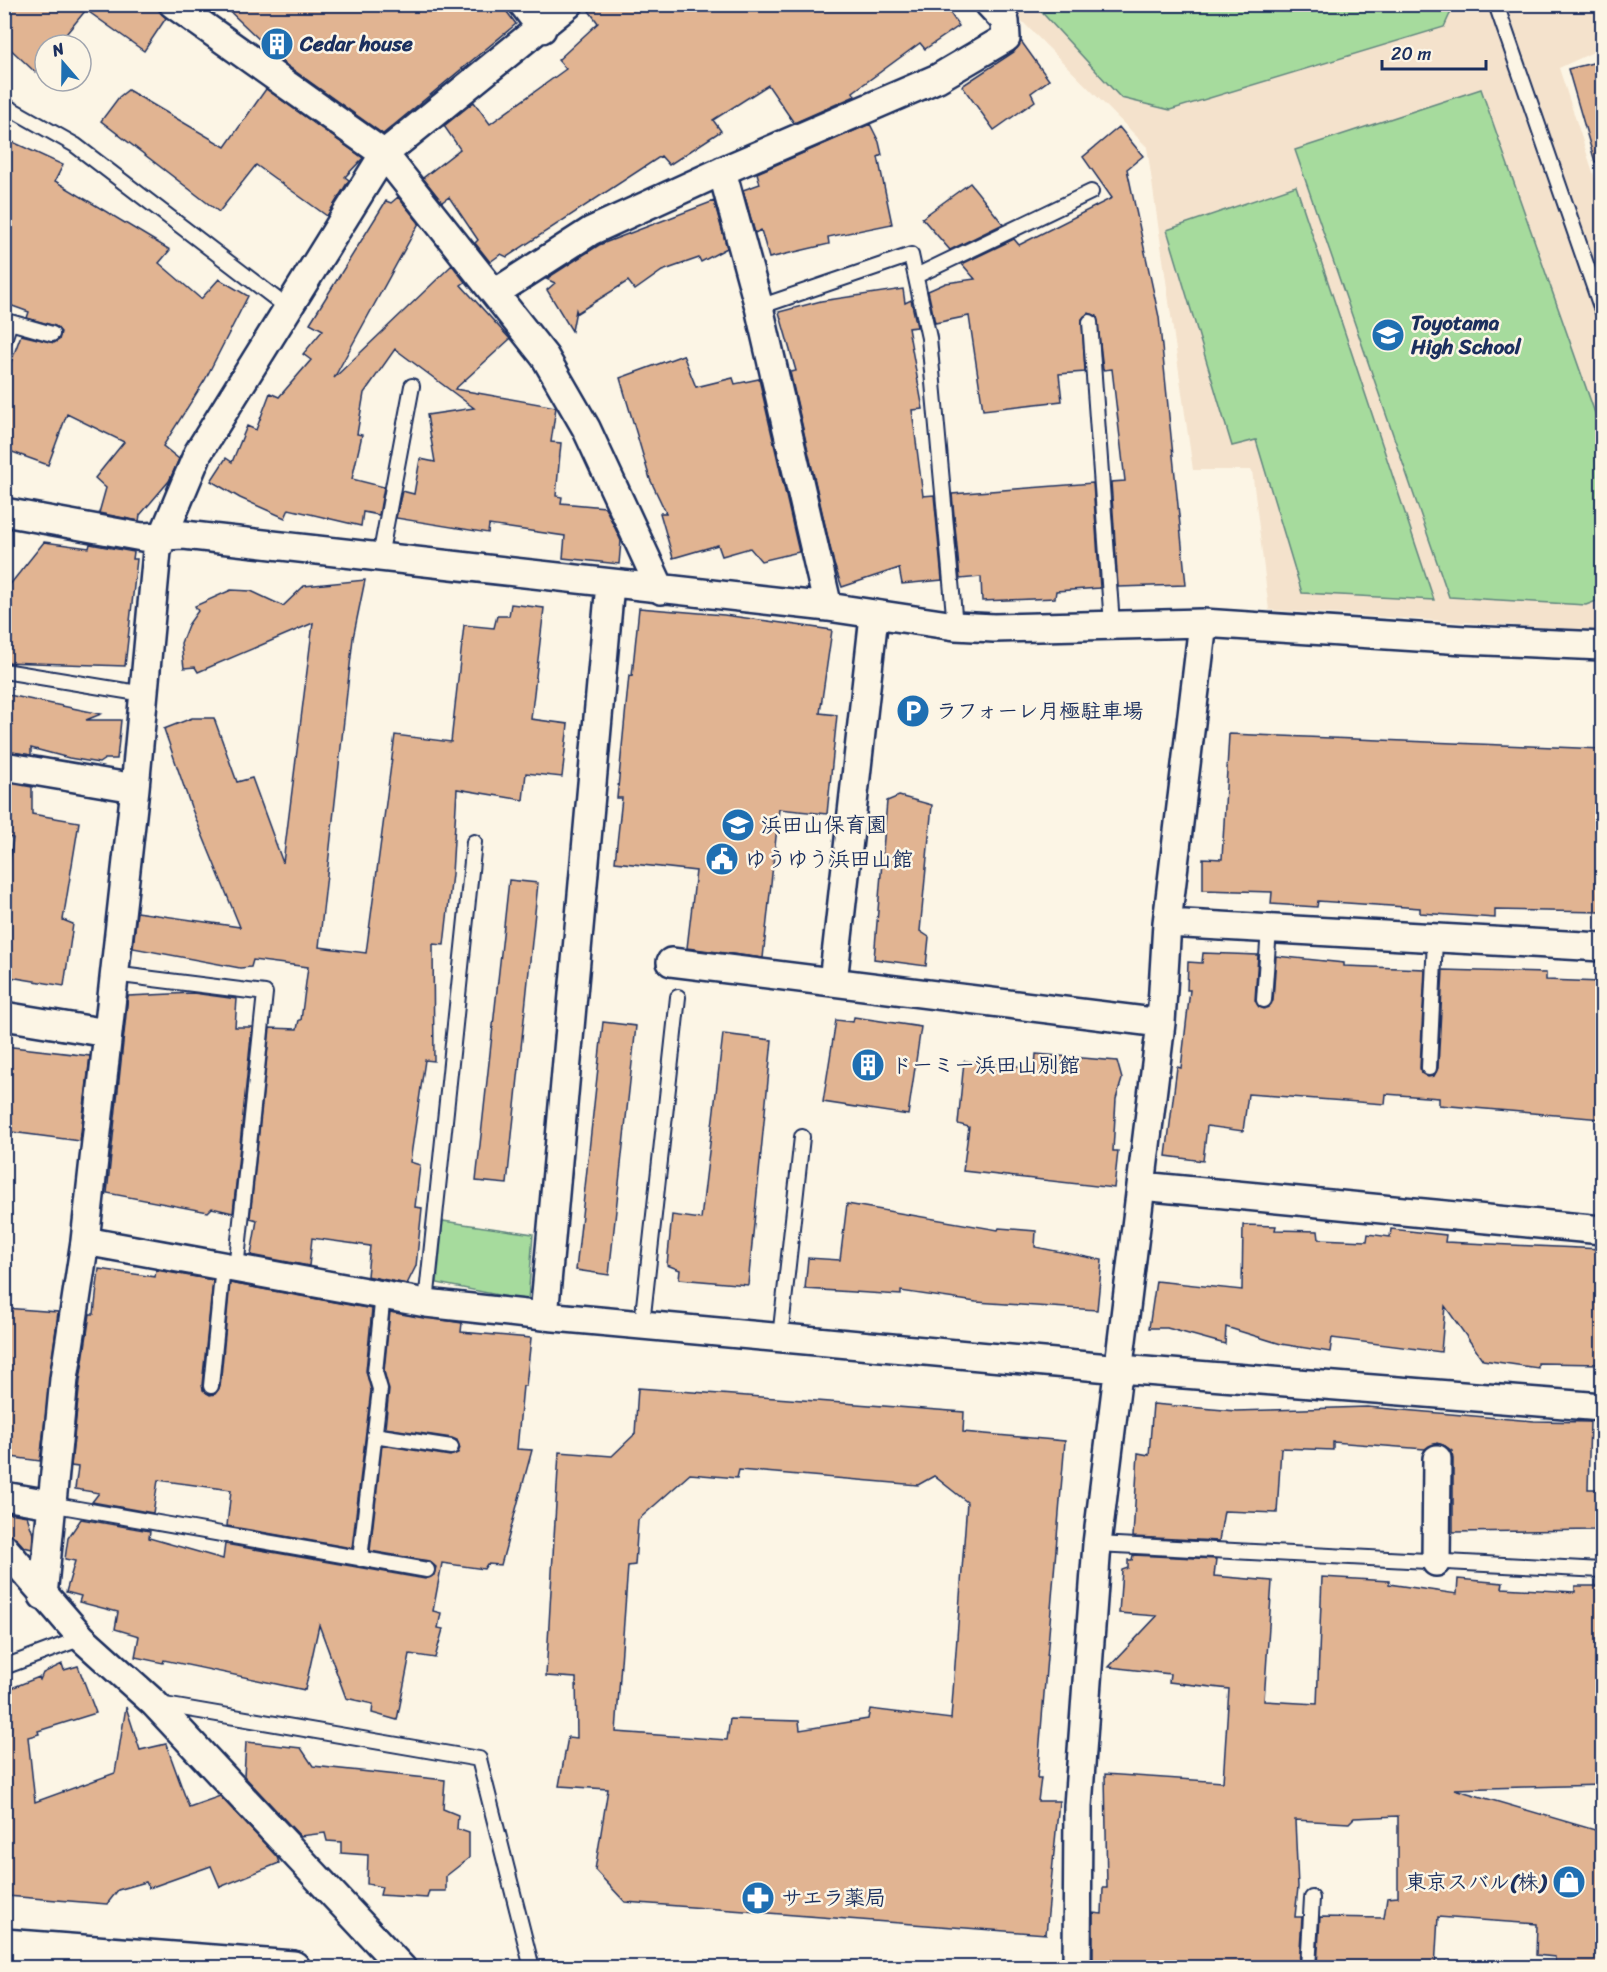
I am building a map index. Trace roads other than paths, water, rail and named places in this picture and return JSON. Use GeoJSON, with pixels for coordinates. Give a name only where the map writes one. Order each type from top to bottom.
{"type":"FeatureCollection","features":[{"type":"Feature","properties":{"kind":"main road"},"geometry":{"type":"LineString","coordinates":[[4,1946],[293,1968]]}},
{"type":"Feature","properties":{"kind":"street"},"geometry":{"type":"LineString","coordinates":[[172,4],[384,154],[545,357],[586,428],[661,590]]}},
{"type":"Feature","properties":{"kind":"street"},"geometry":{"type":"LineString","coordinates":[[523,4],[542,29]]}},
{"type":"Feature","properties":{"kind":"street"},"geometry":{"type":"LineString","coordinates":[[43,1596],[50,1503],[64,1379],[85,1241],[135,789],[157,551],[198,453],[384,154],[542,29],[569,4]]}},
{"type":"Feature","properties":{"kind":"street"},"geometry":{"type":"LineString","coordinates":[[495,293],[591,231],[722,171],[938,78],[1006,38],[1005,21],[989,4]]}},
{"type":"Feature","properties":{"kind":"street"},"geometry":{"type":"LineString","coordinates":[[722,171],[759,307],[828,607]]}},
{"type":"Feature","properties":{"kind":"street"},"geometry":{"type":"LineString","coordinates":[[4,512],[142,537],[184,535],[828,607],[874,616],[956,626],[994,628],[1203,623],[1464,640],[1602,646]]}},
{"type":"Feature","properties":{"kind":"street"},"geometry":{"type":"LineString","coordinates":[[544,1316],[610,584]]}},
{"type":"Feature","properties":{"kind":"street"},"geometry":{"type":"LineString","coordinates":[[833,982],[874,616]]}},
{"type":"Feature","properties":{"kind":"street"},"geometry":{"type":"LineString","coordinates":[[1077,1968],[1078,1806],[1097,1544],[1161,1023],[1167,923],[1203,623]]}},
{"type":"Feature","properties":{"kind":"street"},"geometry":{"type":"LineString","coordinates":[[4,766],[135,789]]}},
{"type":"Feature","properties":{"kind":"street"},"geometry":{"type":"LineString","coordinates":[[1167,923],[1435,940],[1602,947]]}},
{"type":"Feature","properties":{"kind":"street"},"geometry":{"type":"LineString","coordinates":[[671,962],[1161,1023]]}},
{"type":"Feature","properties":{"kind":"street"},"geometry":{"type":"LineString","coordinates":[[4,1016],[107,1033]]}},
{"type":"Feature","properties":{"kind":"street"},"geometry":{"type":"LineString","coordinates":[[1141,1186],[1602,1230]]}},
{"type":"Feature","properties":{"kind":"street"},"geometry":{"type":"LineString","coordinates":[[85,1241],[426,1303],[544,1316],[1120,1369],[1602,1407]]}},
{"type":"Feature","properties":{"kind":"street"},"geometry":{"type":"LineString","coordinates":[[1436,1562],[1437,1459]]}},
{"type":"Feature","properties":{"kind":"street"},"geometry":{"type":"LineString","coordinates":[[4,1497],[50,1503]]}},
{"type":"Feature","properties":{"kind":"street"},"geometry":{"type":"LineString","coordinates":[[4,1548],[43,1596],[82,1638],[154,1703],[402,1968]]}},
{"type":"Feature","properties":{"kind":"lane"},"geometry":{"type":"LineString","coordinates":[[1496,4],[1602,310]]}},
{"type":"Feature","properties":{"kind":"lane"},"geometry":{"type":"LineString","coordinates":[[4,105],[75,145],[288,308]]}},
{"type":"Feature","properties":{"kind":"lane"},"geometry":{"type":"LineString","coordinates":[[916,276],[1091,192]]}},
{"type":"Feature","properties":{"kind":"lane"},"geometry":{"type":"LineString","coordinates":[[759,307],[911,255],[929,338],[956,626]]}},
{"type":"Feature","properties":{"kind":"lane"},"geometry":{"type":"LineString","coordinates":[[4,340],[10,322],[52,334]]}},
{"type":"Feature","properties":{"kind":"lane"},"geometry":{"type":"LineString","coordinates":[[1090,322],[1112,624]]}},
{"type":"Feature","properties":{"kind":"lane"},"geometry":{"type":"LineString","coordinates":[[380,557],[412,386]]}},
{"type":"Feature","properties":{"kind":"lane"},"geometry":{"type":"LineString","coordinates":[[4,671],[144,693]]}},
{"type":"Feature","properties":{"kind":"lane"},"geometry":{"type":"LineString","coordinates":[[426,1303],[474,842]]}},
{"type":"Feature","properties":{"kind":"lane"},"geometry":{"type":"LineString","coordinates":[[1264,1000],[1269,929]]}},
{"type":"Feature","properties":{"kind":"lane"},"geometry":{"type":"LineString","coordinates":[[1430,1068],[1435,940]]}},
{"type":"Feature","properties":{"kind":"lane"},"geometry":{"type":"LineString","coordinates":[[113,974],[265,993],[230,1267],[211,1386]]}},
{"type":"Feature","properties":{"kind":"lane"},"geometry":{"type":"LineString","coordinates":[[642,1324],[678,997]]}},
{"type":"Feature","properties":{"kind":"lane"},"geometry":{"type":"LineString","coordinates":[[780,1338],[802,1137]]}},
{"type":"Feature","properties":{"kind":"lane"},"geometry":{"type":"LineString","coordinates":[[360,1558],[380,1389],[375,1372],[383,1294]]}},
{"type":"Feature","properties":{"kind":"lane"},"geometry":{"type":"LineString","coordinates":[[374,1435],[451,1447]]}},
{"type":"Feature","properties":{"kind":"lane"},"geometry":{"type":"LineString","coordinates":[[50,1503],[427,1570]]}},
{"type":"Feature","properties":{"kind":"lane"},"geometry":{"type":"LineString","coordinates":[[1097,1544],[1602,1570]]}},
{"type":"Feature","properties":{"kind":"lane"},"geometry":{"type":"LineString","coordinates":[[4,1666],[82,1638]]}},
{"type":"Feature","properties":{"kind":"lane"},"geometry":{"type":"LineString","coordinates":[[154,1703],[479,1759],[532,1968]]}},
{"type":"Feature","properties":{"kind":"lane"},"geometry":{"type":"LineString","coordinates":[[1308,1968],[1312,1898]]}},
{"type":"Feature","properties":{"kind":"place","name":"Cedar house"},"geometry":{"type":"Point","coordinates":[277,44]}},
{"type":"Feature","properties":{"kind":"place","name":"Toyotama High School"},"geometry":{"type":"Point","coordinates":[1388,335]}},
{"type":"Feature","properties":{"kind":"place","name":"ラフォーレ月極駐車場"},"geometry":{"type":"Point","coordinates":[913,711]}},
{"type":"Feature","properties":{"kind":"place","name":"浜田山保育園"},"geometry":{"type":"Point","coordinates":[738,825]}},
{"type":"Feature","properties":{"kind":"place","name":"ゆうゆう浜田山館"},"geometry":{"type":"Point","coordinates":[722,859]}},
{"type":"Feature","properties":{"kind":"place","name":"ドーミー浜田山別館"},"geometry":{"type":"Point","coordinates":[868,1065]}},
{"type":"Feature","properties":{"kind":"place","name":"東京スバル(株)"},"geometry":{"type":"Point","coordinates":[1569,1882]}},
{"type":"Feature","properties":{"kind":"place","name":"サエラ薬局"},"geometry":{"type":"Point","coordinates":[758,1898]}}]}
